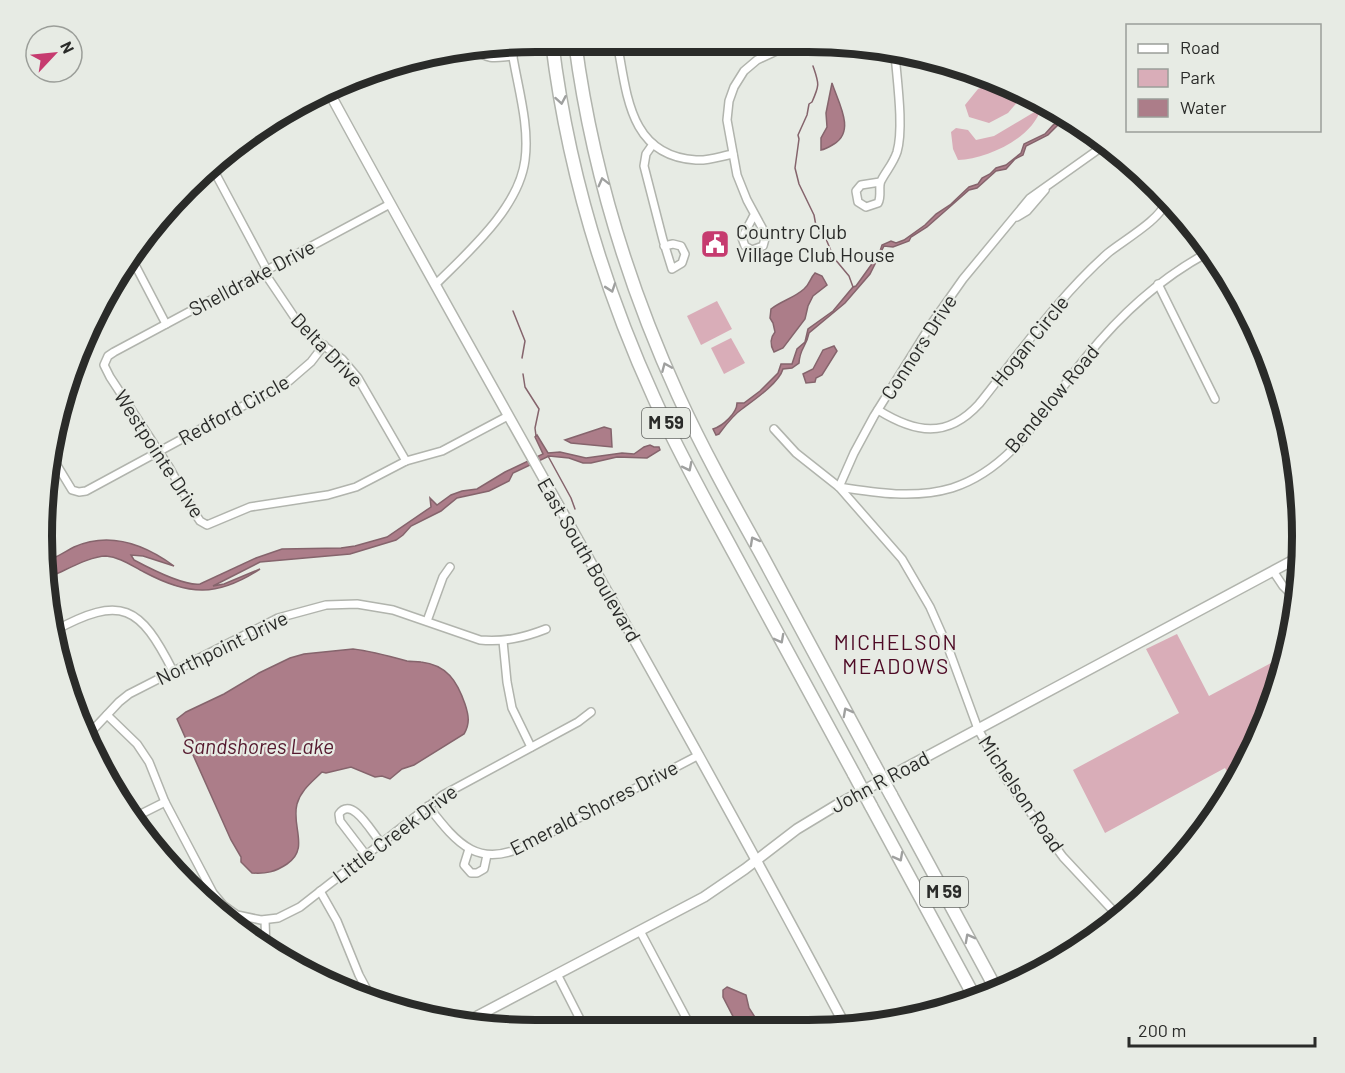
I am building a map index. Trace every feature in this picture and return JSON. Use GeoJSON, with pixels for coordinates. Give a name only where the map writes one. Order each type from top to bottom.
{"type":"FeatureCollection","features":[{"type":"Feature","properties":{"kind":"highway","name":"M 59"},"geometry":{"type":"LineString","coordinates":[[554,52],[566,127],[587,215],[616,306],[640,367],[695,481],[972,992]]}},
{"type":"Feature","properties":{"kind":"highway","name":"M 59"},"geometry":{"type":"LineString","coordinates":[[577,52],[590,127],[611,213],[631,276],[663,361],[703,447],[993,984]]}},
{"type":"Feature","properties":{"kind":"street"},"geometry":{"type":"LineString","coordinates":[[619,52],[633,117],[642,133],[653,144],[674,156],[697,160],[711,160],[732,154]]}},
{"type":"Feature","properties":{"kind":"street"},"geometry":{"type":"LineString","coordinates":[[754,215],[742,238],[745,246],[752,250],[763,246],[766,233],[742,191],[727,128],[729,101],[738,79],[757,60],[771,52]]}},
{"type":"Feature","properties":{"kind":"street"},"geometry":{"type":"LineString","coordinates":[[435,285],[494,222],[516,190],[525,160],[525,141],[512,54]]}},
{"type":"Feature","properties":{"kind":"street"},"geometry":{"type":"LineString","coordinates":[[484,56],[489,58],[513,57]]}},
{"type":"Feature","properties":{"kind":"street"},"geometry":{"type":"LineString","coordinates":[[880,182],[894,161],[899,139],[895,61]]}},
{"type":"Feature","properties":{"kind":"street","name":"East South Boulevard"},"geometry":{"type":"LineString","coordinates":[[332,98],[529,455],[699,755],[842,1019]]}},
{"type":"Feature","properties":{"kind":"street"},"geometry":{"type":"LineString","coordinates":[[653,144],[646,154],[644,166],[664,246]]}},
{"type":"Feature","properties":{"kind":"street","name":"Connors Drive"},"geometry":{"type":"LineString","coordinates":[[839,487],[854,453],[878,410],[950,296],[1015,218],[1022,205],[1098,149]]}},
{"type":"Feature","properties":{"kind":"street","name":"Delta Drive"},"geometry":{"type":"LineString","coordinates":[[216,174],[265,271],[295,320],[309,335],[342,359],[358,378],[406,461]]}},
{"type":"Feature","properties":{"kind":"street","name":"Shelldrake Drive"},"geometry":{"type":"LineString","coordinates":[[114,352],[390,204]]}},
{"type":"Feature","properties":{"kind":"street","name":"Hogan Circle"},"geometry":{"type":"LineString","coordinates":[[878,410],[903,425],[920,429],[940,429],[963,419],[979,404],[1071,290],[1110,252],[1161,213],[1163,208]]}},
{"type":"Feature","properties":{"kind":"street","name":"Bendelow Road"},"geometry":{"type":"LineString","coordinates":[[839,487],[899,495],[922,494],[951,488],[984,472],[1016,446],[1088,355],[1129,309],[1177,270],[1202,256]]}},
{"type":"Feature","properties":{"kind":"street"},"geometry":{"type":"LineString","coordinates":[[136,265],[166,324]]}},
{"type":"Feature","properties":{"kind":"street"},"geometry":{"type":"LineString","coordinates":[[1158,284],[1215,399]]}},
{"type":"Feature","properties":{"kind":"street","name":"Redford Circle"},"geometry":{"type":"LineString","coordinates":[[58,467],[69,486],[79,492],[90,489],[289,381],[310,362],[324,345]]}},
{"type":"Feature","properties":{"kind":"street","name":"Westpointe Drive"},"geometry":{"type":"LineString","coordinates":[[114,352],[105,360],[106,370],[177,480],[196,515],[207,525],[250,507],[344,491],[406,461],[442,451],[508,416]]}},
{"type":"Feature","properties":{"kind":"street","name":"Michelson Road"},"geometry":{"type":"LineString","coordinates":[[774,429],[796,453],[839,487],[895,550],[918,584],[947,644],[978,729],[1006,778],[1045,834],[1114,912]]}},
{"type":"Feature","properties":{"kind":"street","name":"John R Road"},"geometry":{"type":"LineString","coordinates":[[480,1017],[704,897],[809,821],[1291,562]]}},
{"type":"Feature","properties":{"kind":"street"},"geometry":{"type":"LineString","coordinates":[[427,621],[443,578],[450,567]]}},
{"type":"Feature","properties":{"kind":"street"},"geometry":{"type":"LineString","coordinates":[[1273,571],[1289,592]]}},
{"type":"Feature","properties":{"kind":"street","name":"Northpoint Drive"},"geometry":{"type":"LineString","coordinates":[[93,730],[129,694],[278,618],[315,607],[338,604],[368,605],[393,610],[480,640],[503,641],[524,638],[546,629]]}},
{"type":"Feature","properties":{"kind":"street"},"geometry":{"type":"LineString","coordinates":[[61,627],[94,612],[113,610],[128,613],[140,620],[152,633],[173,671]]}},
{"type":"Feature","properties":{"kind":"street"},"geometry":{"type":"LineString","coordinates":[[503,641],[512,708],[531,747]]}},
{"type":"Feature","properties":{"kind":"street","name":"Little Creek Drive"},"geometry":{"type":"LineString","coordinates":[[265,920],[285,916],[300,907],[428,806],[463,783],[578,722],[591,712]]}},
{"type":"Feature","properties":{"kind":"street"},"geometry":{"type":"LineString","coordinates":[[107,715],[143,752],[165,802],[217,898],[237,915],[265,920],[266,937]]}},
{"type":"Feature","properties":{"kind":"street","name":"Emerald Shores Drive"},"geometry":{"type":"LineString","coordinates":[[428,806],[455,840],[468,849],[487,855],[514,852],[699,755]]}},
{"type":"Feature","properties":{"kind":"street"},"geometry":{"type":"LineString","coordinates":[[143,813],[165,802]]}},
{"type":"Feature","properties":{"kind":"street"},"geometry":{"type":"LineString","coordinates":[[366,855],[340,821],[341,810],[347,808],[354,810],[381,843]]}},
{"type":"Feature","properties":{"kind":"street","name":"Emerald Shores Drive"},"geometry":{"type":"LineString","coordinates":[[468,849],[464,865],[471,873],[477,873],[483,869],[487,855]]}},
{"type":"Feature","properties":{"kind":"street"},"geometry":{"type":"LineString","coordinates":[[320,891],[337,921],[359,975],[368,990]]}},
{"type":"Feature","properties":{"kind":"street"},"geometry":{"type":"LineString","coordinates":[[640,931],[687,1020]]}},
{"type":"Feature","properties":{"kind":"street"},"geometry":{"type":"LineString","coordinates":[[557,974],[581,1020]]}},
{"type":"Feature","properties":{"kind":"green space"},"geometry":{"type":"Polygon","coordinates":[[[986,86],[1019,100],[1008,113],[989,123],[969,117],[965,105],[978,89],[986,86]]]}},
{"type":"Feature","properties":{"kind":"green space"},"geometry":{"type":"Polygon","coordinates":[[[1040,111],[1029,129],[1007,145],[982,156],[958,160],[953,149],[951,132],[956,128],[968,130],[976,140],[994,136],[1040,111]]]}},
{"type":"Feature","properties":{"kind":"green space"},"geometry":{"type":"Polygon","coordinates":[[[717,301],[732,329],[701,345],[687,316],[717,301]]]}},
{"type":"Feature","properties":{"kind":"green space"},"geometry":{"type":"Polygon","coordinates":[[[731,338],[745,363],[724,374],[711,348],[731,338]]]}},
{"type":"Feature","properties":{"kind":"green space"},"geometry":{"type":"Polygon","coordinates":[[[1177,634],[1209,696],[1273,662],[1275,666],[1256,722],[1229,776],[1225,768],[1105,833],[1073,770],[1179,713],[1146,649],[1177,634]]]}},
{"type":"Feature","properties":{"kind":"water"},"geometry":{"type":"Polygon","coordinates":[[[832,83],[841,107],[845,124],[844,132],[834,144],[821,150],[821,138],[827,127],[826,113],[832,83]]]}},
{"type":"Feature","properties":{"kind":"water"},"geometry":{"type":"Polygon","coordinates":[[[1058,122],[1061,123],[1048,135],[1026,146],[1023,155],[1015,159],[1006,169],[996,171],[977,188],[969,190],[909,241],[893,247],[884,246],[870,274],[845,303],[809,333],[799,363],[792,368],[783,369],[771,385],[735,414],[716,435],[713,429],[729,419],[737,403],[744,403],[760,391],[778,373],[781,364],[792,364],[797,349],[805,342],[808,329],[833,311],[856,286],[879,254],[882,245],[891,241],[896,243],[904,240],[950,205],[969,187],[978,184],[982,178],[996,168],[1006,165],[1021,153],[1024,144],[1045,134],[1058,122]]]}},
{"type":"Feature","properties":{"kind":"water"},"geometry":{"type":"Polygon","coordinates":[[[815,273],[822,276],[827,285],[813,296],[805,319],[783,348],[774,352],[771,342],[775,332],[770,318],[771,309],[804,289],[815,273]]]}},
{"type":"Feature","properties":{"kind":"water"},"geometry":{"type":"Polygon","coordinates":[[[834,346],[837,351],[822,375],[816,378],[815,382],[806,383],[803,374],[813,369],[823,350],[834,346]]]}},
{"type":"Feature","properties":{"kind":"water"},"geometry":{"type":"Polygon","coordinates":[[[604,427],[611,429],[612,447],[571,443],[565,440],[604,427]]]}},
{"type":"Feature","properties":{"kind":"water"},"geometry":{"type":"Polygon","coordinates":[[[537,435],[548,453],[560,452],[586,458],[622,453],[634,454],[650,445],[659,447],[660,450],[647,458],[617,457],[591,463],[549,456],[513,473],[509,481],[489,491],[457,498],[441,511],[411,526],[396,540],[350,554],[260,562],[213,586],[224,584],[260,569],[230,585],[216,589],[189,589],[175,586],[121,560],[106,556],[87,560],[55,575],[53,558],[87,542],[101,540],[114,540],[139,546],[174,566],[143,556],[131,555],[134,560],[176,579],[200,584],[256,558],[282,549],[341,548],[387,537],[431,507],[430,498],[437,505],[451,495],[477,489],[505,472],[543,454],[535,437],[537,435]]]}},
{"type":"Feature","properties":{"kind":"water","name":"Sandshores Lake"},"geometry":{"type":"Polygon","coordinates":[[[353,649],[430,664],[444,671],[454,681],[465,704],[468,720],[466,730],[464,734],[414,765],[402,769],[390,779],[382,776],[375,777],[351,767],[322,772],[304,790],[297,804],[299,844],[294,858],[274,871],[252,873],[241,862],[241,857],[231,840],[177,719],[186,712],[290,658],[304,654],[353,649]]]}},
{"type":"Feature","properties":{"kind":"water"},"geometry":{"type":"Polygon","coordinates":[[[727,987],[746,995],[749,1008],[757,1020],[735,1020],[723,997],[723,990],[727,987]]]}},
{"type":"Feature","properties":{"kind":"waterway"},"geometry":{"type":"LineString","coordinates":[[813,66],[817,87],[798,135],[795,168],[799,184],[814,215],[816,226],[826,239],[834,258],[849,276],[853,287]]}},
{"type":"Feature","properties":{"kind":"waterway"},"geometry":{"type":"LineString","coordinates":[[513,311],[525,341],[522,358]]}},
{"type":"Feature","properties":{"kind":"waterway"},"geometry":{"type":"LineString","coordinates":[[523,374],[525,387],[539,409],[535,428],[536,436]]}},
{"type":"Feature","properties":{"kind":"waterway"},"geometry":{"type":"LineString","coordinates":[[548,456],[575,509]]}},
{"type":"Feature","properties":{"kind":"place","name":"Country Club Village Club House"},"geometry":{"type":"Point","coordinates":[715,244]}},
{"type":"Feature","properties":{"kind":"district","name":"MICHELSON MEADOWS"},"geometry":{"type":"Point","coordinates":[896,655]}}]}
